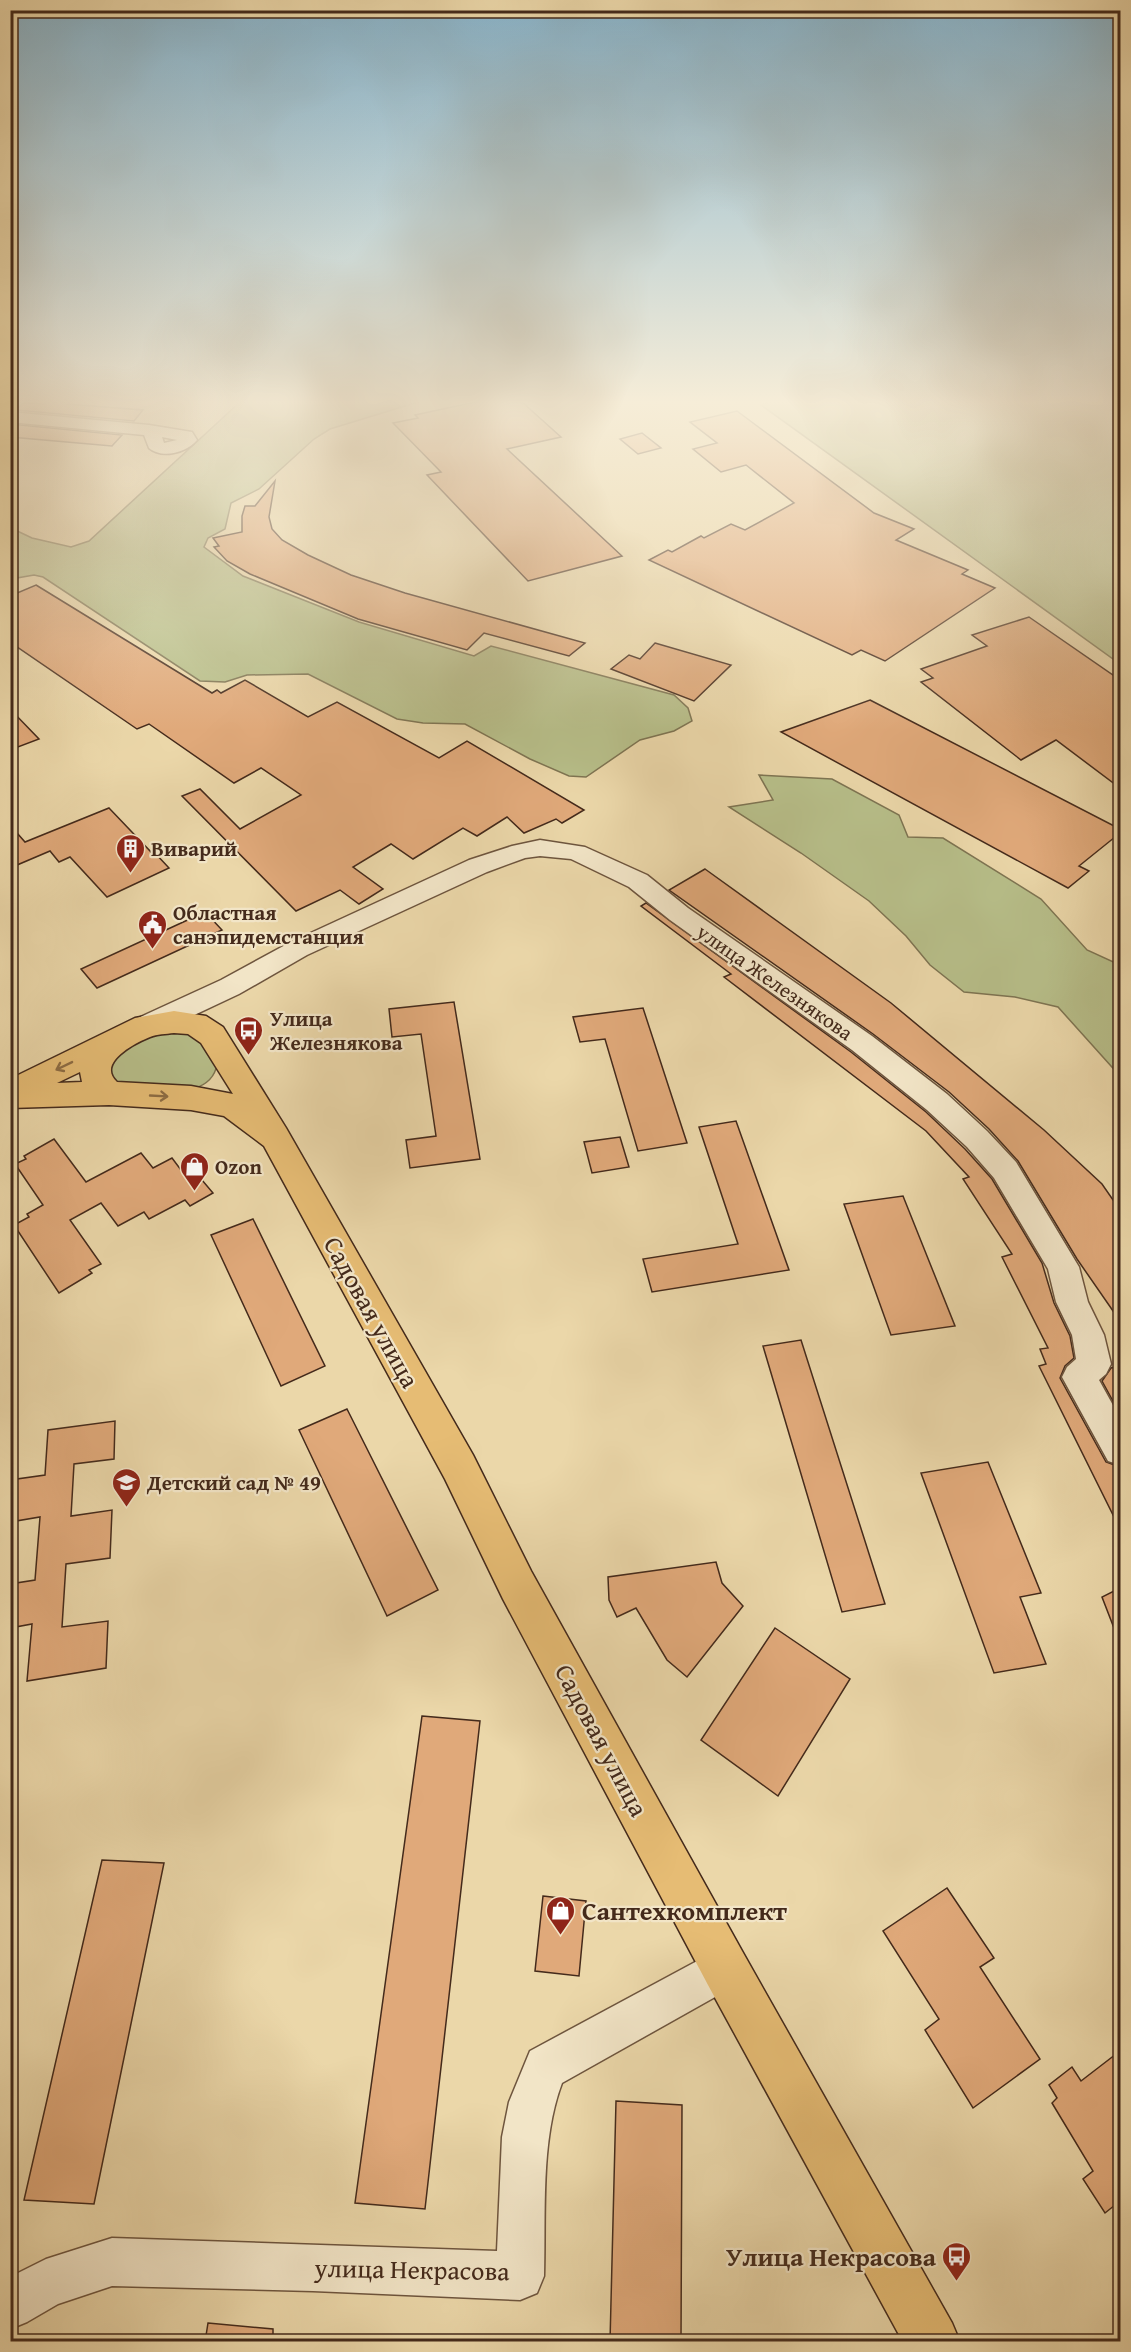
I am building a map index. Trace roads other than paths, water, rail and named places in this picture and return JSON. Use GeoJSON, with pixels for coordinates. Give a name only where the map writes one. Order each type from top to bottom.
{"type":"FeatureCollection","features":[{"type":"Feature","properties":{"kind":"main road"},"geometry":{"type":"LineString","coordinates":[[10,1093],[146,1026],[174,1022],[195,1024],[220,1048],[226,1074],[207,1092],[191,1098]]}},
{"type":"Feature","properties":{"kind":"main road"},"geometry":{"type":"LineString","coordinates":[[110,1094],[97,1082],[95,1069],[101,1056],[117,1040]]}},
{"type":"Feature","properties":{"kind":"main road","name":"Садовая улица"},"geometry":{"type":"LineString","coordinates":[[220,1048],[275,1137],[459,1467],[518,1585],[725,1968],[933,2342]]}},
{"type":"Feature","properties":{"kind":"main road"},"geometry":{"type":"LineString","coordinates":[[10,1100],[47,1095],[110,1094],[191,1098],[232,1106],[275,1137]]}},
{"type":"Feature","properties":{"kind":"street","name":"улица Железнякова"},"geometry":{"type":"LineString","coordinates":[[146,1026],[415,895],[521,851],[555,848],[576,852],[638,881],[679,914],[862,1043],[937,1102],[977,1139],[1005,1170],[1063,1267],[1072,1302],[1088,1335],[1094,1364],[1079,1377],[1120,1450]]}},
{"type":"Feature","properties":{"kind":"street","name":"улица Железнякова"},"geometry":{"type":"LineString","coordinates":[[220,1048],[209,1018],[217,1002],[230,987]]}},
{"type":"Feature","properties":{"kind":"street","name":"улица Некрасова"},"geometry":{"type":"LineString","coordinates":[[10,2305],[46,2283],[112,2262],[313,2267],[520,2276],[525,2137],[532,2102],[546,2067],[725,1968]]}},
{"type":"Feature","properties":{"kind":"place","name":"Виварий"},"geometry":{"type":"Point","coordinates":[130,874]}},
{"type":"Feature","properties":{"kind":"place","name":"Областная санэпидемстанция"},"geometry":{"type":"Point","coordinates":[152,950]}},
{"type":"Feature","properties":{"kind":"place","name":"Улица Железнякова"},"geometry":{"type":"Point","coordinates":[249,1056]}},
{"type":"Feature","properties":{"kind":"place","name":"Ozon"},"geometry":{"type":"Point","coordinates":[194,1192]}},
{"type":"Feature","properties":{"kind":"place","name":"Детский сад № 49"},"geometry":{"type":"Point","coordinates":[126,1508]}},
{"type":"Feature","properties":{"kind":"place","name":"Сантехкомплект"},"geometry":{"type":"Point","coordinates":[561,1936]}},
{"type":"Feature","properties":{"kind":"place","name":"Улица Некрасова"},"geometry":{"type":"Point","coordinates":[957,2282]}}]}
